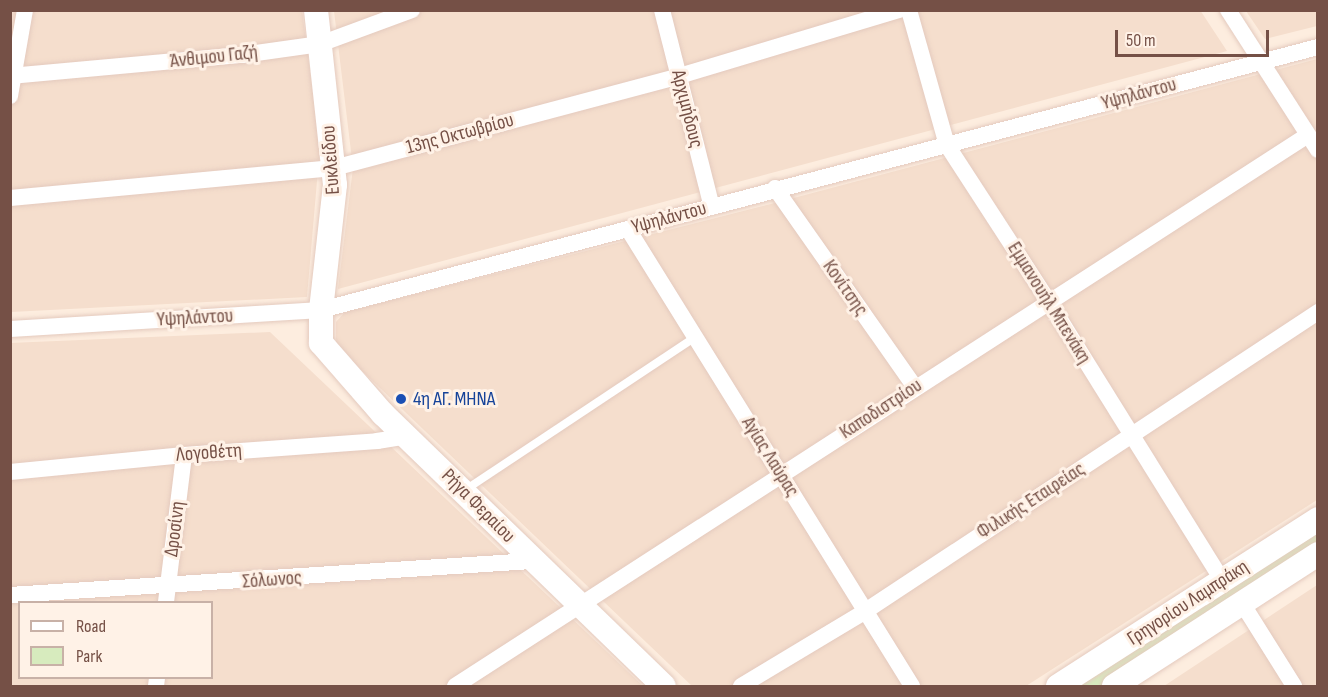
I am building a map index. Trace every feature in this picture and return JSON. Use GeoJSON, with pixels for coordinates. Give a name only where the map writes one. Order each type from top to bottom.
{"type":"FeatureCollection","features":[{"type":"Feature","properties":{"kind":"street"},"geometry":{"type":"LineString","coordinates":[[10,96],[25,10]]}},
{"type":"Feature","properties":{"kind":"street","name":"Ευκλείδου"},"geometry":{"type":"LineString","coordinates":[[316,10],[334,168],[334,205],[321,310]]}},
{"type":"Feature","properties":{"kind":"street","name":"Άνθιμου Γαζή"},"geometry":{"type":"LineString","coordinates":[[12,76],[242,55],[320,44],[412,10]]}},
{"type":"Feature","properties":{"kind":"street","name":"Αρχιμήδους"},"geometry":{"type":"LineString","coordinates":[[662,10],[712,207]]}},
{"type":"Feature","properties":{"kind":"street","name":"13ης Οκτωβρίου"},"geometry":{"type":"LineString","coordinates":[[10,198],[334,168],[679,76],[898,10]]}},
{"type":"Feature","properties":{"kind":"street","name":"Εμμανουήλ Μπενάκη"},"geometry":{"type":"LineString","coordinates":[[909,10],[947,145],[1049,302],[1223,580]]}},
{"type":"Feature","properties":{"kind":"street"},"geometry":{"type":"LineString","coordinates":[[1228,10],[1317,150]]}},
{"type":"Feature","properties":{"kind":"street","name":"Υψηλάντου"},"geometry":{"type":"LineString","coordinates":[[10,328],[321,310],[712,207],[775,188],[1317,47]]}},
{"type":"Feature","properties":{"kind":"street","name":"Καποδιστρίου"},"geometry":{"type":"LineString","coordinates":[[455,687],[781,473],[1308,135]]}},
{"type":"Feature","properties":{"kind":"street","name":"Κονίτσης"},"geometry":{"type":"LineString","coordinates":[[775,188],[915,387]]}},
{"type":"Feature","properties":{"kind":"street","name":"Αγίας Λαύρας"},"geometry":{"type":"LineString","coordinates":[[628,229],[912,687]]}},
{"type":"Feature","properties":{"kind":"street","name":"Ρήγα Φεραίου"},"geometry":{"type":"LineString","coordinates":[[321,310],[321,336],[326,351],[383,414],[664,687]]}},
{"type":"Feature","properties":{"kind":"street","name":"Φιλικής Εταιρείας"},"geometry":{"type":"LineString","coordinates":[[741,687],[864,612],[1317,312]]}},
{"type":"Feature","properties":{"kind":"street","name":"Λογοθέτη"},"geometry":{"type":"LineString","coordinates":[[10,472],[184,455],[378,441],[407,436]]}},
{"type":"Feature","properties":{"kind":"street","name":"Δροσίνη"},"geometry":{"type":"LineString","coordinates":[[167,595],[184,455]]}},
{"type":"Feature","properties":{"kind":"street","name":"Γρηγορίου Λαμπράκη"},"geometry":{"type":"LineString","coordinates":[[1058,687],[1317,519]]}},
{"type":"Feature","properties":{"kind":"street","name":"Γρηγορίου Λαμπράκη"},"geometry":{"type":"LineString","coordinates":[[1114,687],[1317,554]]}},
{"type":"Feature","properties":{"kind":"street","name":"Σόλωνος"},"geometry":{"type":"LineString","coordinates":[[10,596],[167,595],[532,561]]}},
{"type":"Feature","properties":{"kind":"street"},"geometry":{"type":"LineString","coordinates":[[1242,603],[1294,687]]}},
{"type":"Feature","properties":{"kind":"lane"},"geometry":{"type":"LineString","coordinates":[[462,492],[694,337]]}},
{"type":"Feature","properties":{"kind":"shaded area"},"geometry":{"type":"Polygon","coordinates":[[[1200,10],[1227,51],[338,289],[353,168],[334,11],[1200,10]]]}},
{"type":"Feature","properties":{"kind":"shaded area"},"geometry":{"type":"Polygon","coordinates":[[[10,11],[302,11],[320,146],[307,297],[11,312],[10,11]]]}},
{"type":"Feature","properties":{"kind":"shaded area"},"geometry":{"type":"Polygon","coordinates":[[[1246,11],[1317,11],[1317,26],[1265,39],[1246,11]]]}},
{"type":"Feature","properties":{"kind":"shaded area"},"geometry":{"type":"Polygon","coordinates":[[[1317,59],[1317,500],[1026,686],[692,686],[336,346],[336,322],[345,312],[775,203],[1317,59]]]}},
{"type":"Feature","properties":{"kind":"shaded area"},"geometry":{"type":"Polygon","coordinates":[[[270,332],[643,686],[11,686],[10,343],[270,332]]]}},
{"type":"Feature","properties":{"kind":"shaded area"},"geometry":{"type":"Polygon","coordinates":[[[1317,585],[1317,686],[1164,686],[1317,585]]]}},
{"type":"Feature","properties":{"kind":"green space"},"geometry":{"type":"Polygon","coordinates":[[[1317,531],[1317,552],[1114,686],[1076,686],[1317,531]]]}},
{"type":"Feature","properties":{"kind":"place","name":"4η ΑΓ. ΜΗΝΑ"},"geometry":{"type":"Point","coordinates":[401,399]}}]}
